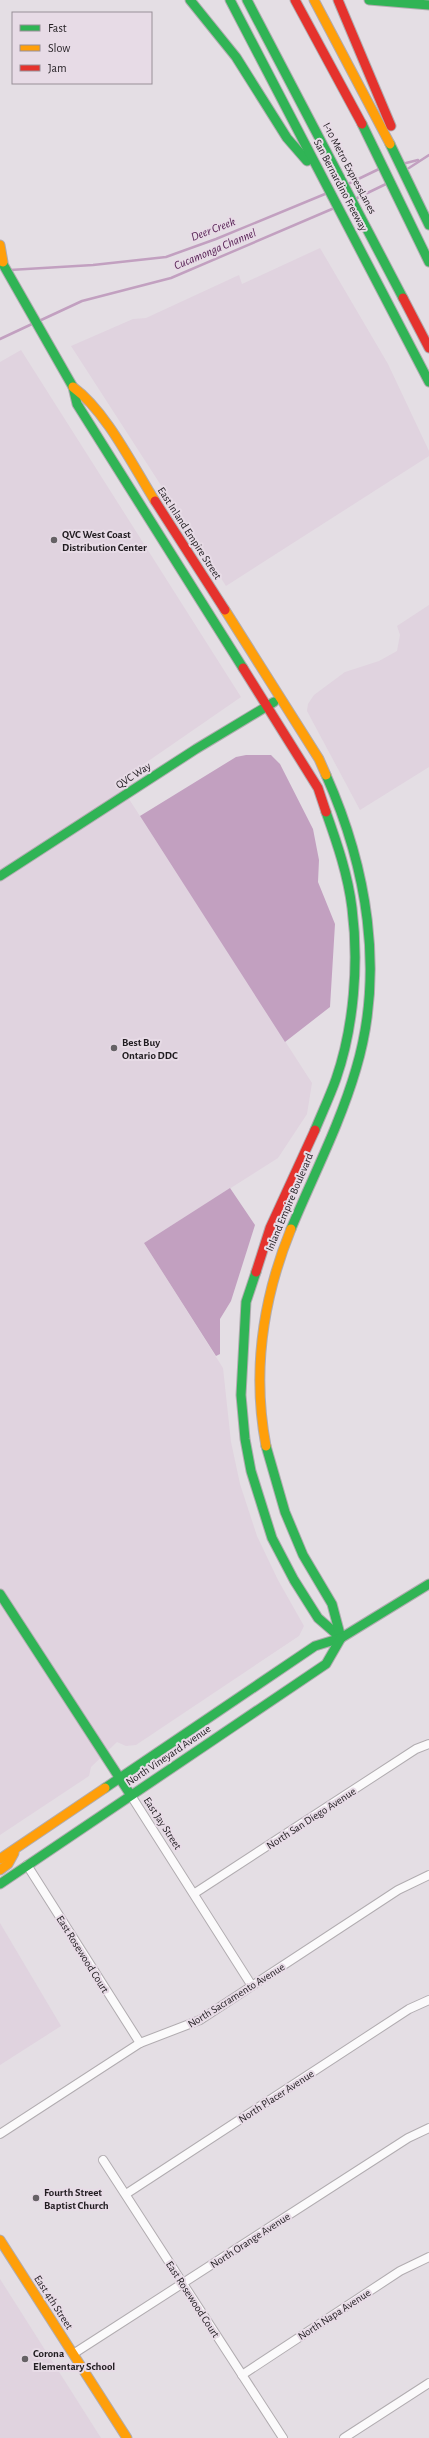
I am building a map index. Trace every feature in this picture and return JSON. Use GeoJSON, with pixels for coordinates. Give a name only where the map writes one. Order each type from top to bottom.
{"type":"FeatureCollection","features":[{"type":"Feature","properties":{"kind":"main road"},"geometry":{"type":"LineString","coordinates":[[190,0],[236,57],[287,138],[325,182]]}},
{"type":"Feature","properties":{"kind":"main road","name":"San Bernardino Freeway"},"geometry":{"type":"LineString","coordinates":[[230,0],[344,216],[429,382]]}},
{"type":"Feature","properties":{"kind":"main road","name":"I-10 Metro ExpressLanes"},"geometry":{"type":"LineString","coordinates":[[248,0],[429,348]]}},
{"type":"Feature","properties":{"kind":"main road"},"geometry":{"type":"LineString","coordinates":[[295,0],[379,157],[429,262]]}},
{"type":"Feature","properties":{"kind":"main road"},"geometry":{"type":"LineString","coordinates":[[338,0],[388,120],[398,149]]}},
{"type":"Feature","properties":{"kind":"main road"},"geometry":{"type":"LineString","coordinates":[[369,0],[429,5]]}},
{"type":"Feature","properties":{"kind":"main road"},"geometry":{"type":"LineString","coordinates":[[315,1],[398,149],[414,183],[429,225]]}},
{"type":"Feature","properties":{"kind":"main road"},"geometry":{"type":"LineString","coordinates":[[414,183],[429,203]]}},
{"type":"Feature","properties":{"kind":"main road"},"geometry":{"type":"LineString","coordinates":[[0,245],[1,261]]}},
{"type":"Feature","properties":{"kind":"main road","name":"East Inland Empire Street"},"geometry":{"type":"LineString","coordinates":[[1,261],[13,279],[47,343],[73,387],[78,404],[85,417],[268,706]]}},
{"type":"Feature","properties":{"kind":"main road","name":"East Inland Empire Street"},"geometry":{"type":"LineString","coordinates":[[73,387],[87,396],[98,411],[281,697]]}},
{"type":"Feature","properties":{"kind":"main road","name":"QVC Way"},"geometry":{"type":"LineString","coordinates":[[0,876],[196,749],[281,697]]}},
{"type":"Feature","properties":{"kind":"main road","name":"Inland Empire Boulevard"},"geometry":{"type":"LineString","coordinates":[[281,697],[320,759],[337,795],[360,866],[370,923],[370,985],[363,1036],[353,1079],[341,1112],[286,1235],[270,1286],[262,1336],[259,1376],[261,1416],[268,1458],[279,1498],[307,1563],[334,1609],[341,1638]]}},
{"type":"Feature","properties":{"kind":"main road","name":"Inland Empire Boulevard"},"geometry":{"type":"LineString","coordinates":[[268,706],[298,752],[318,788],[341,854],[352,908],[354,968],[349,1025],[336,1078],[311,1142],[270,1230],[246,1302],[241,1395],[245,1439],[255,1487],[272,1538],[294,1580],[318,1618],[341,1638]]}},
{"type":"Feature","properties":{"kind":"main road","name":"North Vineyard Avenue"},"geometry":{"type":"LineString","coordinates":[[0,1859],[119,1777],[315,1646],[341,1638],[429,1584]]}},
{"type":"Feature","properties":{"kind":"main road","name":"East Jay Street"},"geometry":{"type":"LineString","coordinates":[[0,1594],[130,1794]]}},
{"type":"Feature","properties":{"kind":"main road","name":"North Vineyard Avenue"},"geometry":{"type":"LineString","coordinates":[[0,1884],[130,1794],[326,1664],[341,1638]]}},
{"type":"Feature","properties":{"kind":"main road"},"geometry":{"type":"LineString","coordinates":[[0,1870],[8,1864],[17,1846]]}},
{"type":"Feature","properties":{"kind":"main road","name":"East 4th Street"},"geometry":{"type":"LineString","coordinates":[[0,2240],[127,2438]]}},
{"type":"Feature","properties":{"kind":"street","name":"North San Diego Avenue"},"geometry":{"type":"LineString","coordinates":[[195,1893],[416,1749],[429,1744]]}},
{"type":"Feature","properties":{"kind":"street","name":"East Jay Street"},"geometry":{"type":"LineString","coordinates":[[130,1794],[195,1893],[252,1986]]}},
{"type":"Feature","properties":{"kind":"street","name":"East Rosewood Court"},"geometry":{"type":"LineString","coordinates":[[27,1865],[140,2043]]}},
{"type":"Feature","properties":{"kind":"street","name":"North Sacramento Avenue"},"geometry":{"type":"LineString","coordinates":[[0,2134],[140,2043],[200,2020],[398,1890],[429,1875]]}},
{"type":"Feature","properties":{"kind":"street","name":"North Placer Avenue"},"geometry":{"type":"LineString","coordinates":[[126,2194],[409,2009],[429,2000]]}},
{"type":"Feature","properties":{"kind":"street","name":"North Orange Avenue"},"geometry":{"type":"LineString","coordinates":[[73,2354],[408,2138],[429,2128]]}},
{"type":"Feature","properties":{"kind":"street","name":"East Rosewood Court"},"geometry":{"type":"LineString","coordinates":[[103,2160],[283,2438]]}},
{"type":"Feature","properties":{"kind":"street","name":"North Napa Avenue"},"geometry":{"type":"LineString","coordinates":[[242,2375],[400,2271],[429,2257]]}},
{"type":"Feature","properties":{"kind":"street"},"geometry":{"type":"LineString","coordinates":[[344,2438],[429,2383]]}},
{"type":"Feature","properties":{"kind":"shaded area"},"geometry":{"type":"Polygon","coordinates":[[[320,248],[388,364],[429,451],[429,456],[226,586],[71,346],[133,319],[146,318],[239,275],[242,284],[320,248]]]}},
{"type":"Feature","properties":{"kind":"shaded area"},"geometry":{"type":"Polygon","coordinates":[[[21,350],[241,697],[118,782],[312,1083],[307,1114],[278,1158],[144,1243],[223,1368],[231,1442],[240,1484],[257,1536],[278,1580],[304,1626],[299,1636],[136,1745],[126,1746],[117,1742],[91,1767],[89,1776],[0,1835],[0,362],[21,350]]]}},
{"type":"Feature","properties":{"kind":"shaded area"},"geometry":{"type":"Polygon","coordinates":[[[429,605],[429,767],[360,810],[307,711],[308,704],[314,695],[345,672],[379,661],[397,651],[400,635],[397,626],[429,605]]]}},
{"type":"Feature","properties":{"kind":"shaded area"},"geometry":{"type":"Polygon","coordinates":[[[246,755],[271,755],[280,764],[313,829],[319,860],[318,882],[335,924],[330,1007],[285,1042],[140,816],[236,757],[246,755]]]}},
{"type":"Feature","properties":{"kind":"shaded area"},"geometry":{"type":"Polygon","coordinates":[[[230,1188],[255,1225],[231,1301],[220,1319],[220,1354],[216,1356],[144,1243],[230,1188]]]}},
{"type":"Feature","properties":{"kind":"shaded area"},"geometry":{"type":"Polygon","coordinates":[[[0,1923],[61,2026],[0,2065],[0,1923]]]}},
{"type":"Feature","properties":{"kind":"shaded area","name":"Corona Elementary School"},"geometry":{"type":"Polygon","coordinates":[[[0,2279],[101,2438],[0,2438],[0,2279]]]}},
{"type":"Feature","properties":{"kind":"waterway","name":"Deer Creek"},"geometry":{"type":"LineString","coordinates":[[409,168],[429,155]]}},
{"type":"Feature","properties":{"kind":"waterway","name":"Deer Creek"},"geometry":{"type":"LineString","coordinates":[[406,163],[418,160]]}},
{"type":"Feature","properties":{"kind":"waterway","name":"Deer Creek"},"geometry":{"type":"LineString","coordinates":[[350,183],[379,169]]}},
{"type":"Feature","properties":{"kind":"waterway","name":"Cucamonga Channel"},"geometry":{"type":"LineString","coordinates":[[357,198],[386,184]]}},
{"type":"Feature","properties":{"kind":"waterway","name":"Deer Creek"},"geometry":{"type":"LineString","coordinates":[[10,270],[93,265],[166,257],[216,239],[325,194]]}},
{"type":"Feature","properties":{"kind":"waterway","name":"Cucamonga Channel"},"geometry":{"type":"LineString","coordinates":[[39,321],[82,301],[171,278],[332,209]]}},
{"type":"Feature","properties":{"kind":"waterway","name":"Cucamonga Channel"},"geometry":{"type":"LineString","coordinates":[[0,339],[32,324]]}},
{"type":"Feature","properties":{"kind":"traffic: fast"},"geometry":{"type":"LineString","coordinates":[[190,0],[236,57],[287,138],[307,161]]}},
{"type":"Feature","properties":{"kind":"traffic: fast"},"geometry":{"type":"LineString","coordinates":[[230,0],[429,382]]}},
{"type":"Feature","properties":{"kind":"traffic: fast"},"geometry":{"type":"LineString","coordinates":[[247,0],[403,298]]}},
{"type":"Feature","properties":{"kind":"traffic: fast"},"geometry":{"type":"LineString","coordinates":[[369,0],[429,5]]}},
{"type":"Feature","properties":{"kind":"traffic: fast"},"geometry":{"type":"LineString","coordinates":[[362,124],[429,262]]}},
{"type":"Feature","properties":{"kind":"traffic: fast"},"geometry":{"type":"LineString","coordinates":[[390,144],[429,225]]}},
{"type":"Feature","properties":{"kind":"traffic: fast"},"geometry":{"type":"LineString","coordinates":[[0,259],[73,387],[77,404],[243,668]]}},
{"type":"Feature","properties":{"kind":"traffic: fast"},"geometry":{"type":"LineString","coordinates":[[0,876],[196,749],[274,702]]}},
{"type":"Feature","properties":{"kind":"traffic: fast"},"geometry":{"type":"LineString","coordinates":[[291,1229],[350,1089],[365,1032],[369,995],[370,958],[367,920],[361,883],[352,846],[326,775]]}},
{"type":"Feature","properties":{"kind":"traffic: fast"},"geometry":{"type":"LineString","coordinates":[[315,1130],[334,1085],[342,1059],[351,1017],[355,973],[354,929],[348,883],[342,859],[326,812]]}},
{"type":"Feature","properties":{"kind":"traffic: fast"},"geometry":{"type":"LineString","coordinates":[[256,1272],[246,1302],[241,1395],[245,1439],[251,1471],[272,1538],[294,1580],[318,1618],[341,1638]]}},
{"type":"Feature","properties":{"kind":"traffic: fast"},"geometry":{"type":"LineString","coordinates":[[266,1446],[285,1512],[303,1555],[332,1604],[341,1638]]}},
{"type":"Feature","properties":{"kind":"traffic: fast"},"geometry":{"type":"LineString","coordinates":[[105,1788],[315,1646],[341,1638],[429,1584]]}},
{"type":"Feature","properties":{"kind":"traffic: fast"},"geometry":{"type":"LineString","coordinates":[[0,1594],[130,1794]]}},
{"type":"Feature","properties":{"kind":"traffic: fast"},"geometry":{"type":"LineString","coordinates":[[0,1884],[326,1664],[341,1638]]}},
{"type":"Feature","properties":{"kind":"traffic: slow"},"geometry":{"type":"LineString","coordinates":[[314,0],[390,144]]}},
{"type":"Feature","properties":{"kind":"traffic: slow"},"geometry":{"type":"LineString","coordinates":[[0,245],[3,262]]}},
{"type":"Feature","properties":{"kind":"traffic: slow"},"geometry":{"type":"LineString","coordinates":[[73,387],[85,397],[108,424],[155,501]]}},
{"type":"Feature","properties":{"kind":"traffic: slow"},"geometry":{"type":"LineString","coordinates":[[225,610],[319,759],[326,775]]}},
{"type":"Feature","properties":{"kind":"traffic: slow"},"geometry":{"type":"LineString","coordinates":[[266,1446],[260,1391],[260,1363],[263,1336],[273,1282],[291,1229]]}},
{"type":"Feature","properties":{"kind":"traffic: slow"},"geometry":{"type":"LineString","coordinates":[[0,1859],[105,1788]]}},
{"type":"Feature","properties":{"kind":"traffic: slow"},"geometry":{"type":"LineString","coordinates":[[0,1870],[8,1864],[14,1853]]}},
{"type":"Feature","properties":{"kind":"traffic: slow"},"geometry":{"type":"LineString","coordinates":[[0,2240],[127,2438]]}},
{"type":"Feature","properties":{"kind":"traffic: jam"},"geometry":{"type":"LineString","coordinates":[[295,0],[362,124]]}},
{"type":"Feature","properties":{"kind":"traffic: jam"},"geometry":{"type":"LineString","coordinates":[[338,0],[391,126]]}},
{"type":"Feature","properties":{"kind":"traffic: jam"},"geometry":{"type":"LineString","coordinates":[[403,298],[429,348]]}},
{"type":"Feature","properties":{"kind":"traffic: jam"},"geometry":{"type":"LineString","coordinates":[[155,501],[225,610]]}},
{"type":"Feature","properties":{"kind":"traffic: jam"},"geometry":{"type":"LineString","coordinates":[[243,668],[318,788],[326,812]]}},
{"type":"Feature","properties":{"kind":"traffic: jam"},"geometry":{"type":"LineString","coordinates":[[256,1272],[270,1228],[315,1130]]}},
{"type":"Feature","properties":{"kind":"place","name":"QVC West Coast Distribution Center"},"geometry":{"type":"Point","coordinates":[54,540]}},
{"type":"Feature","properties":{"kind":"place","name":"Best Buy Ontario DDC"},"geometry":{"type":"Point","coordinates":[114,1048]}},
{"type":"Feature","properties":{"kind":"place","name":"Fourth Street Baptist Church"},"geometry":{"type":"Point","coordinates":[36,2198]}},
{"type":"Feature","properties":{"kind":"place","name":"Corona Elementary School"},"geometry":{"type":"Point","coordinates":[25,2359]}}]}
